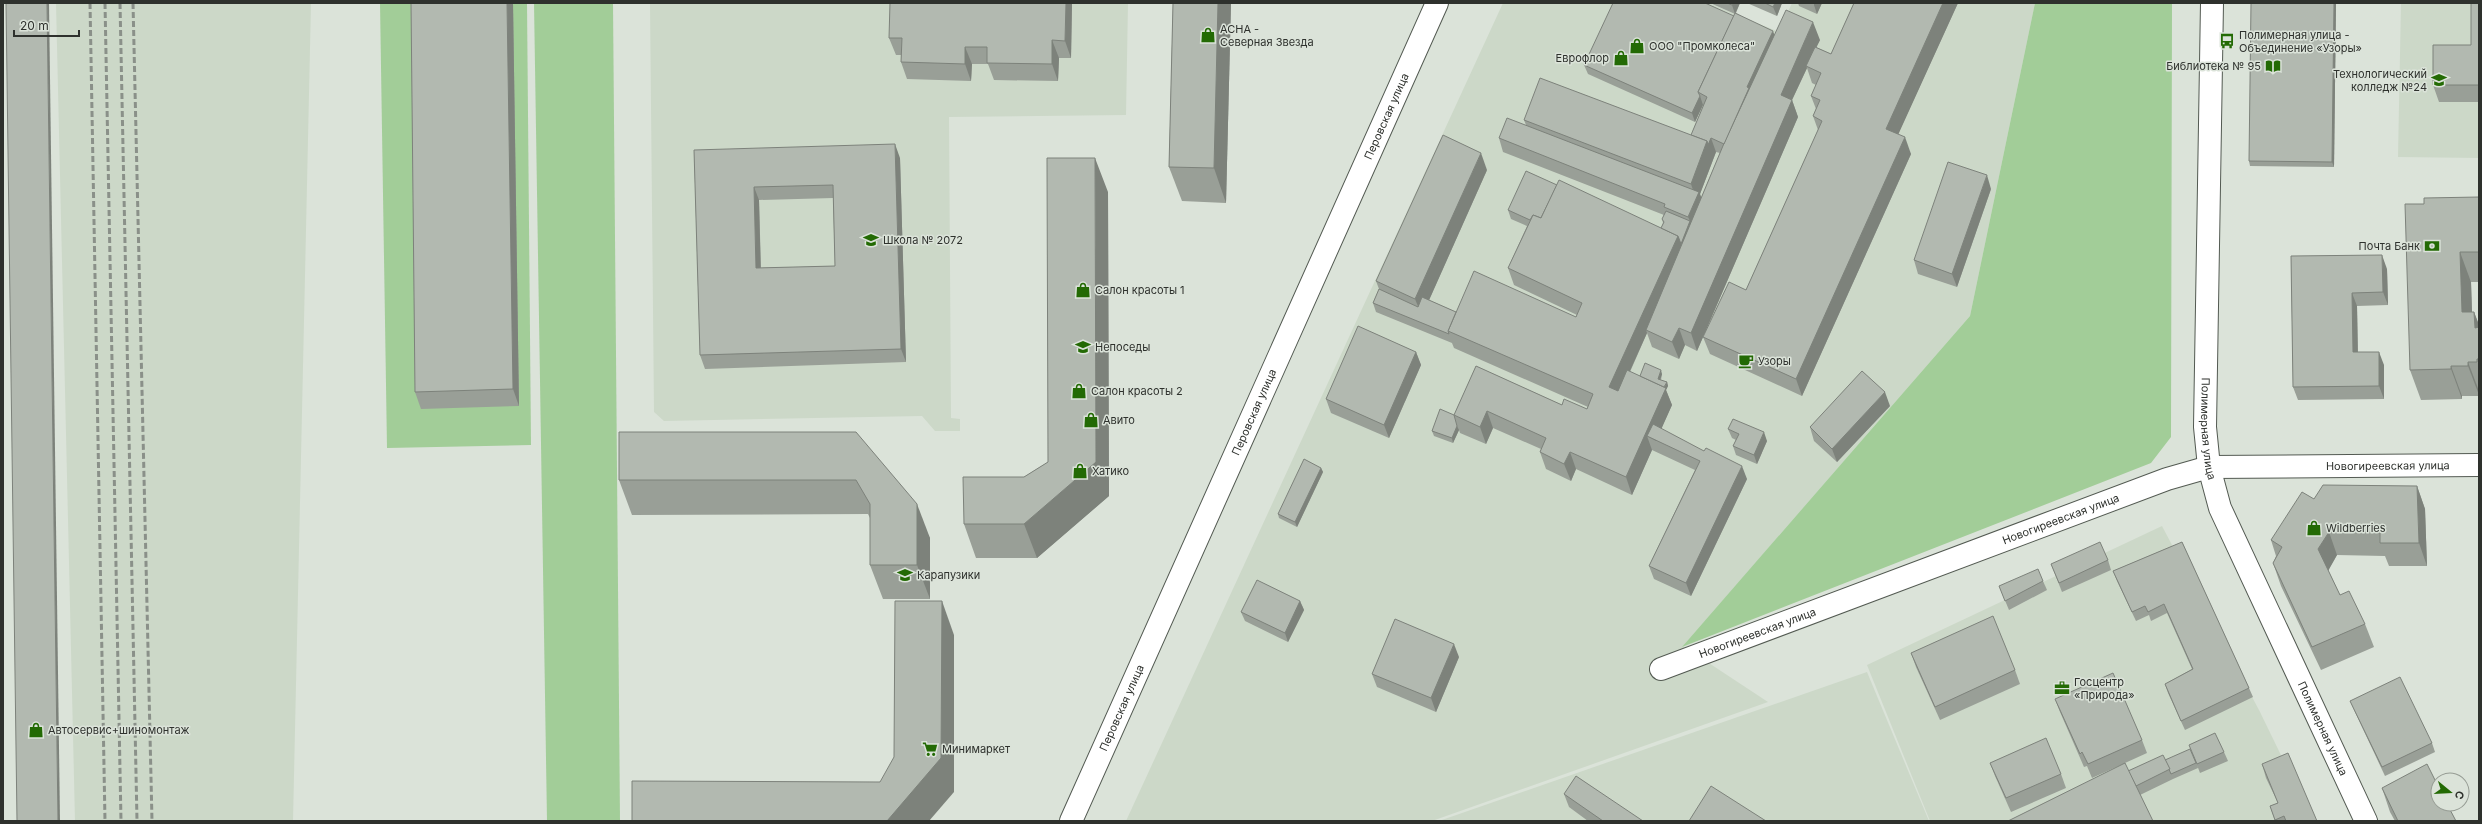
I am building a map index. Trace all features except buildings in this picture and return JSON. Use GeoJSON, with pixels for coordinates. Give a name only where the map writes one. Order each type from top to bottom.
{"type":"FeatureCollection","features":[{"type":"Feature","properties":{"kind":"street","name":"Перовская улица"},"geometry":{"type":"LineString","coordinates":[[1071,821],[1437,3]]}},
{"type":"Feature","properties":{"kind":"street","name":"Полимерная улица"},"geometry":{"type":"LineString","coordinates":[[2212,3],[2205,427],[2209,467],[2220,508],[2366,821]]}},
{"type":"Feature","properties":{"kind":"street","name":"Новогиреевская улица"},"geometry":{"type":"LineString","coordinates":[[1661,669],[2160,482],[2209,467],[2479,465]]}},
{"type":"Feature","properties":{"kind":"shaded area"},"geometry":{"type":"Polygon","coordinates":[[[56,3],[311,3],[293,821],[75,821],[56,3]]]}},
{"type":"Feature","properties":{"kind":"shaded area"},"geometry":{"type":"Polygon","coordinates":[[[650,3],[1128,3],[1126,115],[949,117],[951,418],[960,419],[960,431],[935,431],[922,416],[664,421],[654,412],[650,3]]]}},
{"type":"Feature","properties":{"kind":"shaded area"},"geometry":{"type":"Polygon","coordinates":[[[1503,3],[1709,3],[1779,32],[1792,3],[2035,3],[1970,316],[1683,646],[1768,702],[1432,821],[1126,821],[1503,3]]]}},
{"type":"Feature","properties":{"kind":"shaded area","name":"Технологический колледж №24"},"geometry":{"type":"Polygon","coordinates":[[[2401,3],[2479,3],[2479,158],[2398,157],[2401,3]]]}},
{"type":"Feature","properties":{"kind":"shaded area","name":"Госцентр «Природа»"},"geometry":{"type":"Polygon","coordinates":[[[2162,526],[2260,712],[2313,821],[1930,821],[1867,665],[2162,526]]]}},
{"type":"Feature","properties":{"kind":"shaded area"},"geometry":{"type":"Polygon","coordinates":[[[1867,672],[1929,821],[1439,821],[1867,672]]]}},
{"type":"Feature","properties":{"kind":"green space"},"geometry":{"type":"Polygon","coordinates":[[[380,3],[527,3],[531,445],[387,448],[380,3]]]}},
{"type":"Feature","properties":{"kind":"green space"},"geometry":{"type":"Polygon","coordinates":[[[534,3],[613,3],[620,821],[547,821],[534,3]]]}},
{"type":"Feature","properties":{"kind":"green space"},"geometry":{"type":"Polygon","coordinates":[[[2035,3],[2172,3],[2171,437],[2151,463],[1682,647],[1970,316],[2035,3]]]}},
{"type":"Feature","properties":{"kind":"railway"},"geometry":{"type":"LineString","coordinates":[[90,3],[105,821]]}},
{"type":"Feature","properties":{"kind":"railway"},"geometry":{"type":"LineString","coordinates":[[105,3],[121,821]]}},
{"type":"Feature","properties":{"kind":"railway"},"geometry":{"type":"LineString","coordinates":[[120,3],[137,821]]}},
{"type":"Feature","properties":{"kind":"railway"},"geometry":{"type":"LineString","coordinates":[[133,3],[152,821]]}},
{"type":"Feature","properties":{"kind":"place","name":"АСНА - Северная Звезда"},"geometry":{"type":"Point","coordinates":[1208,35]}},
{"type":"Feature","properties":{"kind":"place","name":"Полимерная улица - Объединение «Узоры»"},"geometry":{"type":"Point","coordinates":[2227,41]}},
{"type":"Feature","properties":{"kind":"place","name":"ООО \"Промколеса\""},"geometry":{"type":"Point","coordinates":[1637,46]}},
{"type":"Feature","properties":{"kind":"place","name":"Еврофлор"},"geometry":{"type":"Point","coordinates":[1621,58]}},
{"type":"Feature","properties":{"kind":"place","name":"Библиотека № 95"},"geometry":{"type":"Point","coordinates":[2273,66]}},
{"type":"Feature","properties":{"kind":"place","name":"Технологический колледж №24"},"geometry":{"type":"Point","coordinates":[2439,80]}},
{"type":"Feature","properties":{"kind":"place","name":"Школа № 2072"},"geometry":{"type":"Point","coordinates":[871,240]}},
{"type":"Feature","properties":{"kind":"place","name":"Почта Банк"},"geometry":{"type":"Point","coordinates":[2432,246]}},
{"type":"Feature","properties":{"kind":"place","name":"Салон красоты 1"},"geometry":{"type":"Point","coordinates":[1083,290]}},
{"type":"Feature","properties":{"kind":"place","name":"Непоседы"},"geometry":{"type":"Point","coordinates":[1083,347]}},
{"type":"Feature","properties":{"kind":"place","name":"Узоры"},"geometry":{"type":"Point","coordinates":[1746,361]}},
{"type":"Feature","properties":{"kind":"place","name":"Салон красоты 2"},"geometry":{"type":"Point","coordinates":[1079,391]}},
{"type":"Feature","properties":{"kind":"place","name":"Авито"},"geometry":{"type":"Point","coordinates":[1091,420]}},
{"type":"Feature","properties":{"kind":"place","name":"Хатико"},"geometry":{"type":"Point","coordinates":[1080,471]}},
{"type":"Feature","properties":{"kind":"place","name":"Wildberries"},"geometry":{"type":"Point","coordinates":[2314,528]}},
{"type":"Feature","properties":{"kind":"place","name":"Карапузики"},"geometry":{"type":"Point","coordinates":[905,575]}},
{"type":"Feature","properties":{"kind":"place","name":"Госцентр «Природа»"},"geometry":{"type":"Point","coordinates":[2062,688]}},
{"type":"Feature","properties":{"kind":"place","name":"Автосервис+шиномонтаж"},"geometry":{"type":"Point","coordinates":[36,730]}},
{"type":"Feature","properties":{"kind":"place","name":"Минимаркет"},"geometry":{"type":"Point","coordinates":[930,749]}}]}
